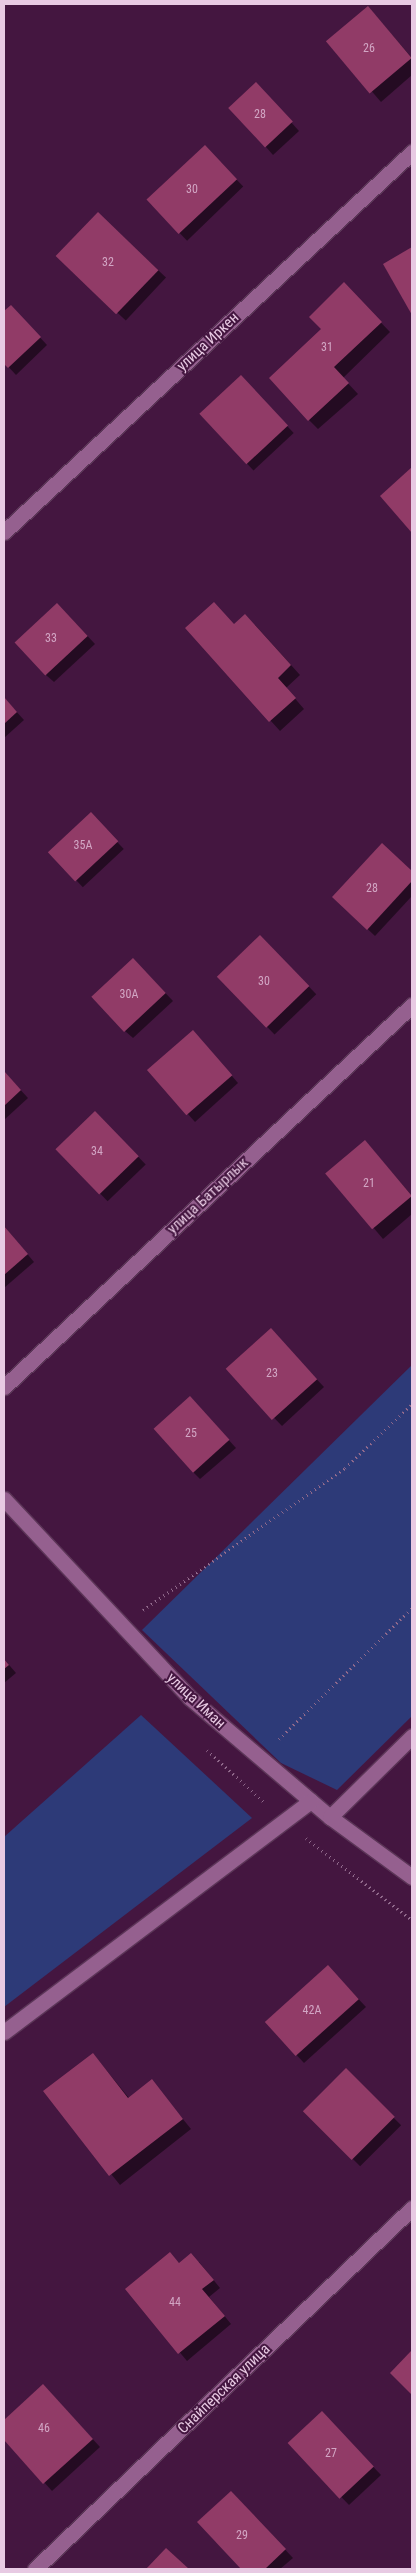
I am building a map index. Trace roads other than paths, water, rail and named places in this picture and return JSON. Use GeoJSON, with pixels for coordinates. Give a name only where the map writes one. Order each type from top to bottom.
{"type":"FeatureCollection","features":[{"type":"Feature","properties":{"kind":"street","name":"улица Иркен"},"geometry":{"type":"LineString","coordinates":[[4,532],[412,152]]}},
{"type":"Feature","properties":{"kind":"street","name":"улица Батырлык"},"geometry":{"type":"LineString","coordinates":[[4,1387],[412,1005]]}},
{"type":"Feature","properties":{"kind":"street","name":"улица Иман"},"geometry":{"type":"LineString","coordinates":[[4,1499],[190,1698],[330,1817],[412,1877]]}},
{"type":"Feature","properties":{"kind":"street"},"geometry":{"type":"LineString","coordinates":[[330,1817],[412,1736]]}},
{"type":"Feature","properties":{"kind":"street"},"geometry":{"type":"LineString","coordinates":[[4,2032],[311,1801]]}},
{"type":"Feature","properties":{"kind":"street","name":"Снайперская улица"},"geometry":{"type":"LineString","coordinates":[[35,2569],[412,2208]]}}]}
